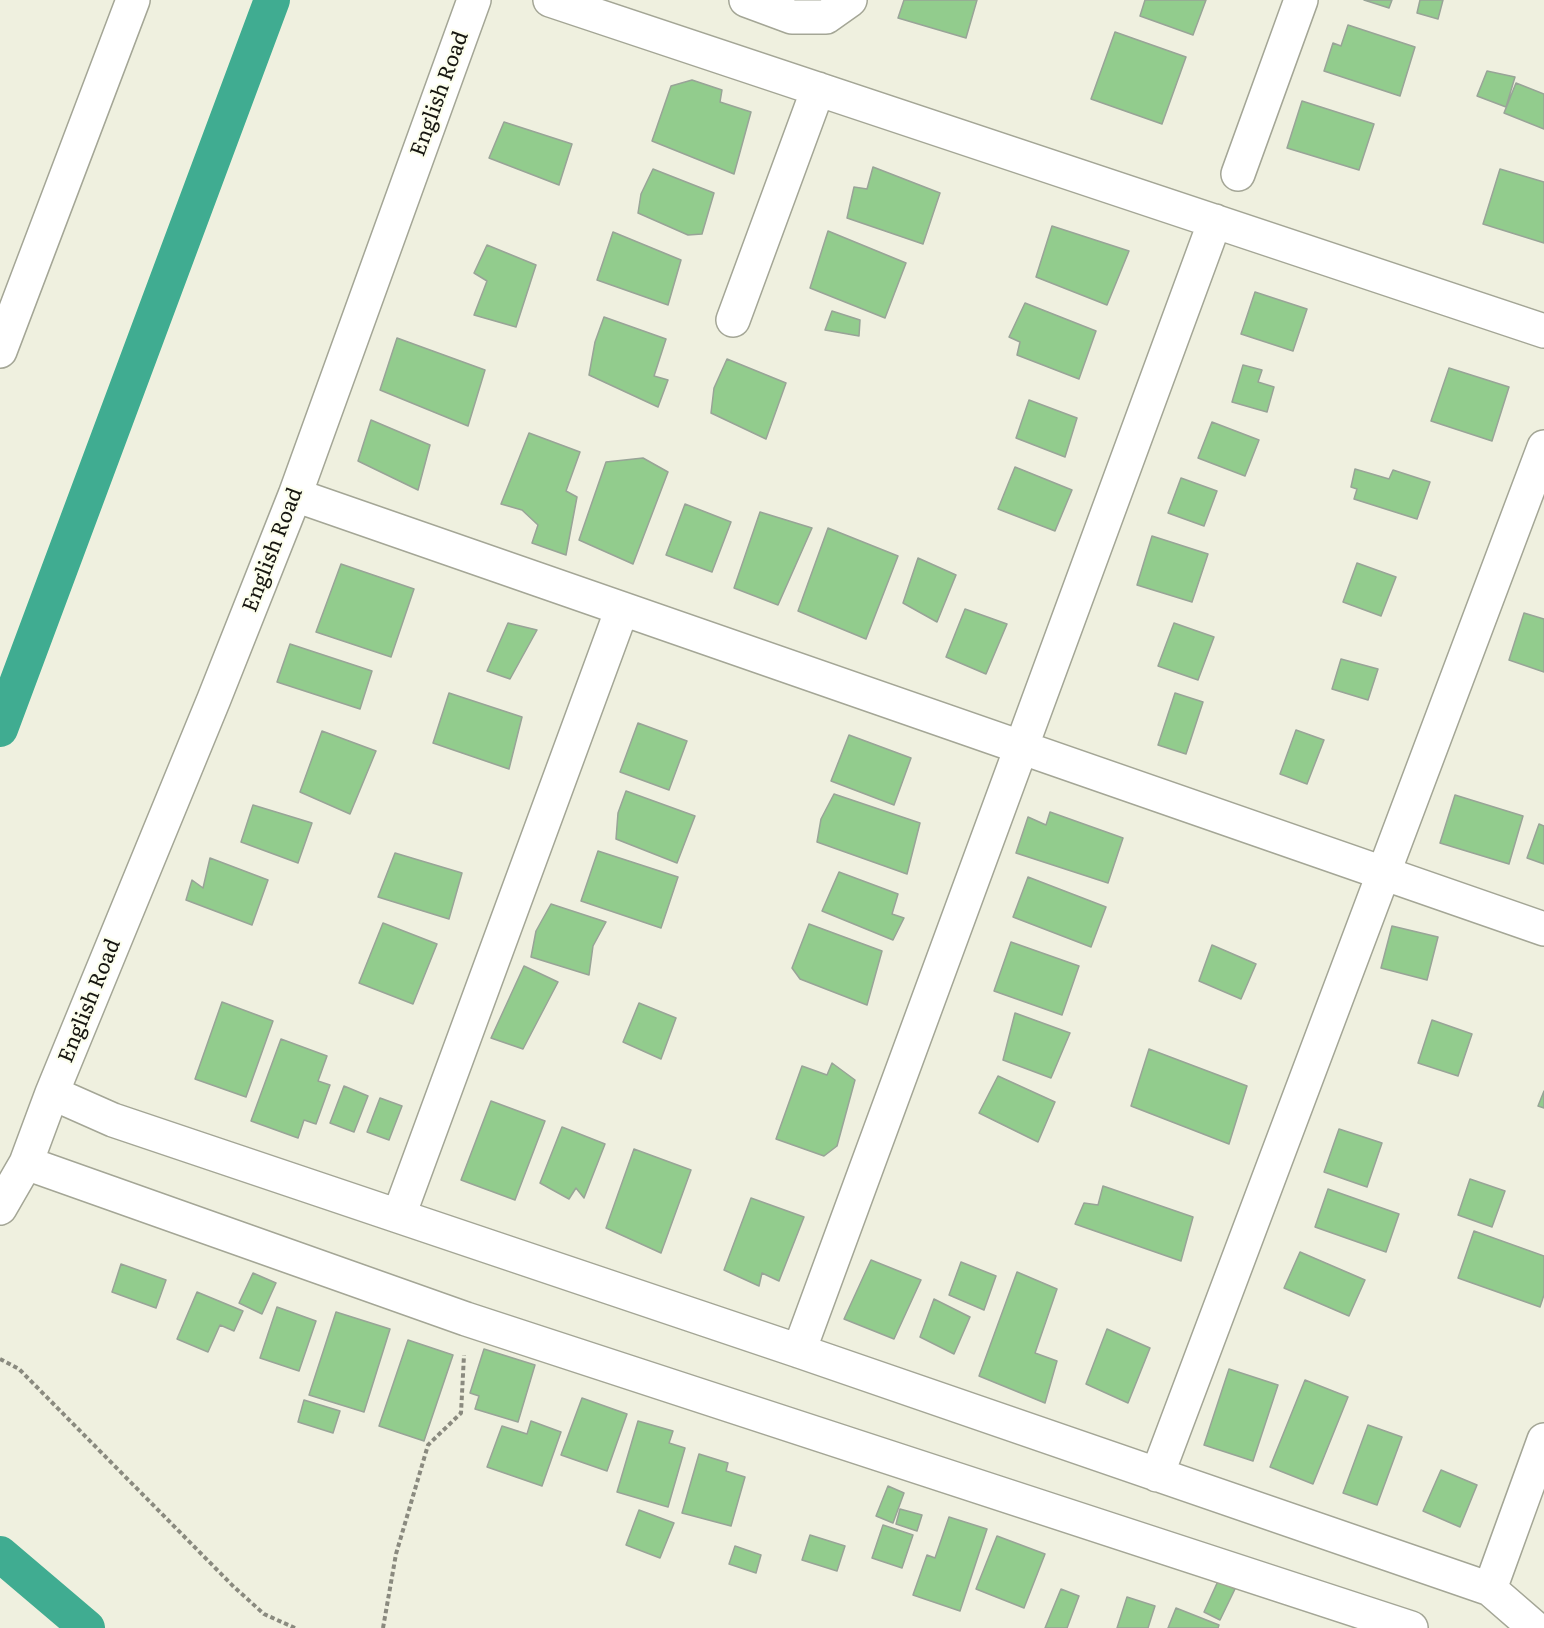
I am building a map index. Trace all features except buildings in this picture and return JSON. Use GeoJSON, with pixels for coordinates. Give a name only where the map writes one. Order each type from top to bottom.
{"type":"FeatureCollection","features":[{"type":"Feature","properties":{"kind":"street"},"geometry":{"type":"LineString","coordinates":[[0,351],[133,0]]}},
{"type":"Feature","properties":{"kind":"street","name":"English Road"},"geometry":{"type":"LineString","coordinates":[[0,1208],[26,1163],[52,1093],[295,495],[474,0]]}},
{"type":"Feature","properties":{"kind":"street"},"geometry":{"type":"LineString","coordinates":[[550,0],[1544,331]]}},
{"type":"Feature","properties":{"kind":"street"},"geometry":{"type":"LineString","coordinates":[[746,0],[792,17],[826,17],[850,0]]}},
{"type":"Feature","properties":{"kind":"street"},"geometry":{"type":"LineString","coordinates":[[1238,174],[1301,0]]}},
{"type":"Feature","properties":{"kind":"street"},"geometry":{"type":"LineString","coordinates":[[733,320],[818,89]]}},
{"type":"Feature","properties":{"kind":"street"},"geometry":{"type":"LineString","coordinates":[[799,1351],[1215,221]]}},
{"type":"Feature","properties":{"kind":"street"},"geometry":{"type":"LineString","coordinates":[[1157,1475],[1544,447]]}},
{"type":"Feature","properties":{"kind":"street"},"geometry":{"type":"LineString","coordinates":[[295,495],[1544,929]]}},
{"type":"Feature","properties":{"kind":"street"},"geometry":{"type":"LineString","coordinates":[[399,1215],[622,609]]}},
{"type":"Feature","properties":{"kind":"street"},"geometry":{"type":"LineString","coordinates":[[52,1093],[113,1120],[799,1351],[1490,1589],[1535,1628]]}},
{"type":"Feature","properties":{"kind":"street"},"geometry":{"type":"LineString","coordinates":[[26,1163],[466,1319],[1411,1628]]}},
{"type":"Feature","properties":{"kind":"street"},"geometry":{"type":"LineString","coordinates":[[1490,1589],[1544,1440]]}},
{"type":"Feature","properties":{"kind":"path"},"geometry":{"type":"LineString","coordinates":[[383,1628],[396,1554],[428,1445],[461,1413],[466,1319]]}},
{"type":"Feature","properties":{"kind":"path"},"geometry":{"type":"LineString","coordinates":[[0,1359],[19,1369],[234,1587],[264,1614],[295,1628]]}},
{"type":"Feature","properties":{"kind":"waterway"},"geometry":{"type":"LineString","coordinates":[[0,729],[272,0]]}},
{"type":"Feature","properties":{"kind":"waterway"},"geometry":{"type":"LineString","coordinates":[[0,1554],[87,1628]]}}]}
